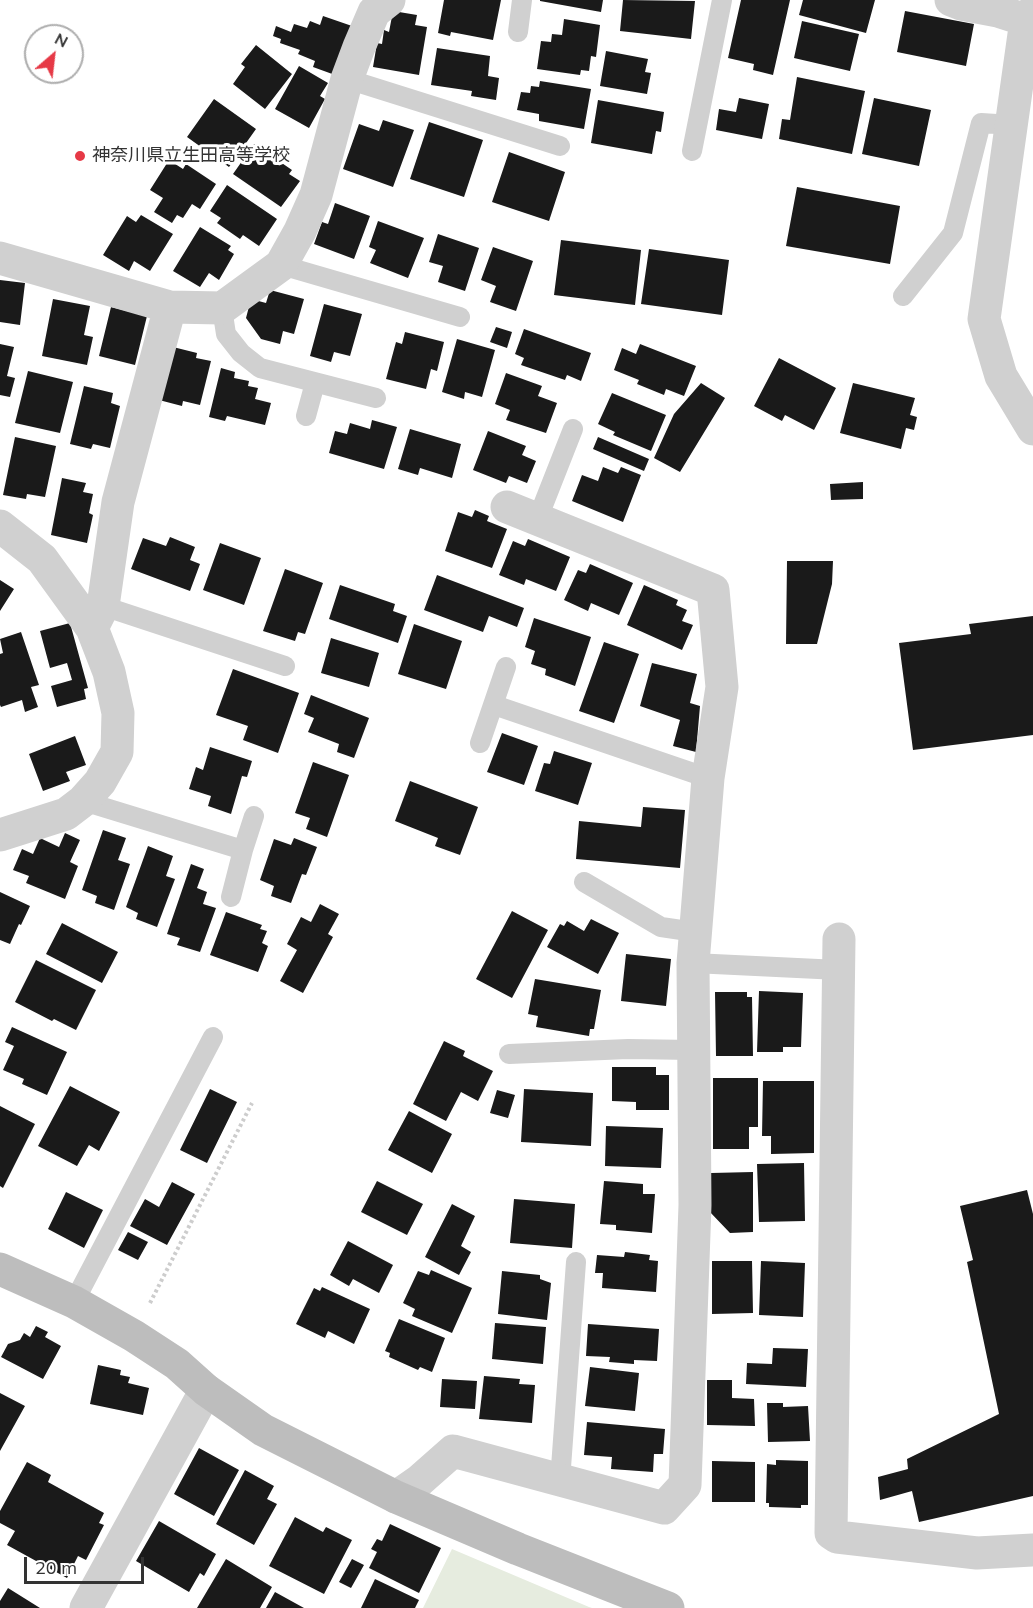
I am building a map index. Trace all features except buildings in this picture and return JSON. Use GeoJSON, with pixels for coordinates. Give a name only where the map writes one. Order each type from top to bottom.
{"type":"FeatureCollection","features":[{"type":"Feature","properties":{"kind":"street"},"geometry":{"type":"LineString","coordinates":[[0,258],[170,307],[222,308],[280,265],[300,231],[316,195],[347,79],[374,12],[390,0]]}},
{"type":"Feature","properties":{"kind":"street"},"geometry":{"type":"LineString","coordinates":[[951,0],[961,4],[1031,17],[1012,125],[984,319],[1000,376],[1033,429]]}},
{"type":"Feature","properties":{"kind":"street"},"geometry":{"type":"LineString","coordinates":[[0,835],[66,814],[83,801],[100,782],[117,752],[118,713],[98,617],[118,502],[170,307]]}},
{"type":"Feature","properties":{"kind":"street"},"geometry":{"type":"LineString","coordinates":[[396,1497],[419,1481],[453,1451],[664,1508],[685,1485],[695,1205],[694,948],[708,778],[722,687],[713,590],[507,507]]}},
{"type":"Feature","properties":{"kind":"street"},"geometry":{"type":"LineString","coordinates":[[0,526],[42,559],[98,617]]}},
{"type":"Feature","properties":{"kind":"street"},"geometry":{"type":"LineString","coordinates":[[839,954],[831,1533],[837,1537],[978,1553],[1033,1550]]}},
{"type":"Feature","properties":{"kind":"street"},"geometry":{"type":"LineString","coordinates":[[0,1269],[74,1302],[134,1335],[177,1364],[206,1389],[263,1430],[396,1497],[518,1549],[668,1608]]}},
{"type":"Feature","properties":{"kind":"street"},"geometry":{"type":"LineString","coordinates":[[89,1607],[206,1389]]}},
{"type":"Feature","properties":{"kind":"lane"},"geometry":{"type":"LineString","coordinates":[[518,32],[522,0]]}},
{"type":"Feature","properties":{"kind":"lane"},"geometry":{"type":"LineString","coordinates":[[692,151],[722,0]]}},
{"type":"Feature","properties":{"kind":"lane"},"geometry":{"type":"LineString","coordinates":[[347,79],[561,146]]}},
{"type":"Feature","properties":{"kind":"lane"},"geometry":{"type":"LineString","coordinates":[[903,297],[953,233],[981,123],[1012,125]]}},
{"type":"Feature","properties":{"kind":"lane"},"geometry":{"type":"LineString","coordinates":[[280,265],[460,317]]}},
{"type":"Feature","properties":{"kind":"lane"},"geometry":{"type":"LineString","coordinates":[[222,308],[226,334],[241,353],[260,368],[376,398]]}},
{"type":"Feature","properties":{"kind":"lane"},"geometry":{"type":"LineString","coordinates":[[306,416],[315,383]]}},
{"type":"Feature","properties":{"kind":"lane"},"geometry":{"type":"LineString","coordinates":[[538,518],[573,429]]}},
{"type":"Feature","properties":{"kind":"lane"},"geometry":{"type":"LineString","coordinates":[[98,617],[285,666]]}},
{"type":"Feature","properties":{"kind":"lane"},"geometry":{"type":"LineString","coordinates":[[480,743],[506,666]]}},
{"type":"Feature","properties":{"kind":"lane"},"geometry":{"type":"LineString","coordinates":[[494,705],[708,778]]}},
{"type":"Feature","properties":{"kind":"lane"},"geometry":{"type":"LineString","coordinates":[[83,801],[243,850]]}},
{"type":"Feature","properties":{"kind":"lane"},"geometry":{"type":"LineString","coordinates":[[231,897],[254,816]]}},
{"type":"Feature","properties":{"kind":"lane"},"geometry":{"type":"LineString","coordinates":[[584,882],[694,948],[839,954]]}},
{"type":"Feature","properties":{"kind":"lane"},"geometry":{"type":"LineString","coordinates":[[74,1302],[213,1037]]}},
{"type":"Feature","properties":{"kind":"lane"},"geometry":{"type":"LineString","coordinates":[[509,1054],[628,1049],[693,1050]]}},
{"type":"Feature","properties":{"kind":"lane"},"geometry":{"type":"LineString","coordinates":[[560,1481],[576,1262]]}},
{"type":"Feature","properties":{"kind":"path"},"geometry":{"type":"LineString","coordinates":[[134,1335],[252,1103]]}},
{"type":"Feature","properties":{"kind":"shaded area"},"geometry":{"type":"Polygon","coordinates":[[[452,1549],[589,1607],[592,1608],[423,1608],[452,1549]]]}},
{"type":"Feature","properties":{"kind":"place","name":"神奈川県立生田高等学校"},"geometry":{"type":"Point","coordinates":[80,156]}}]}
